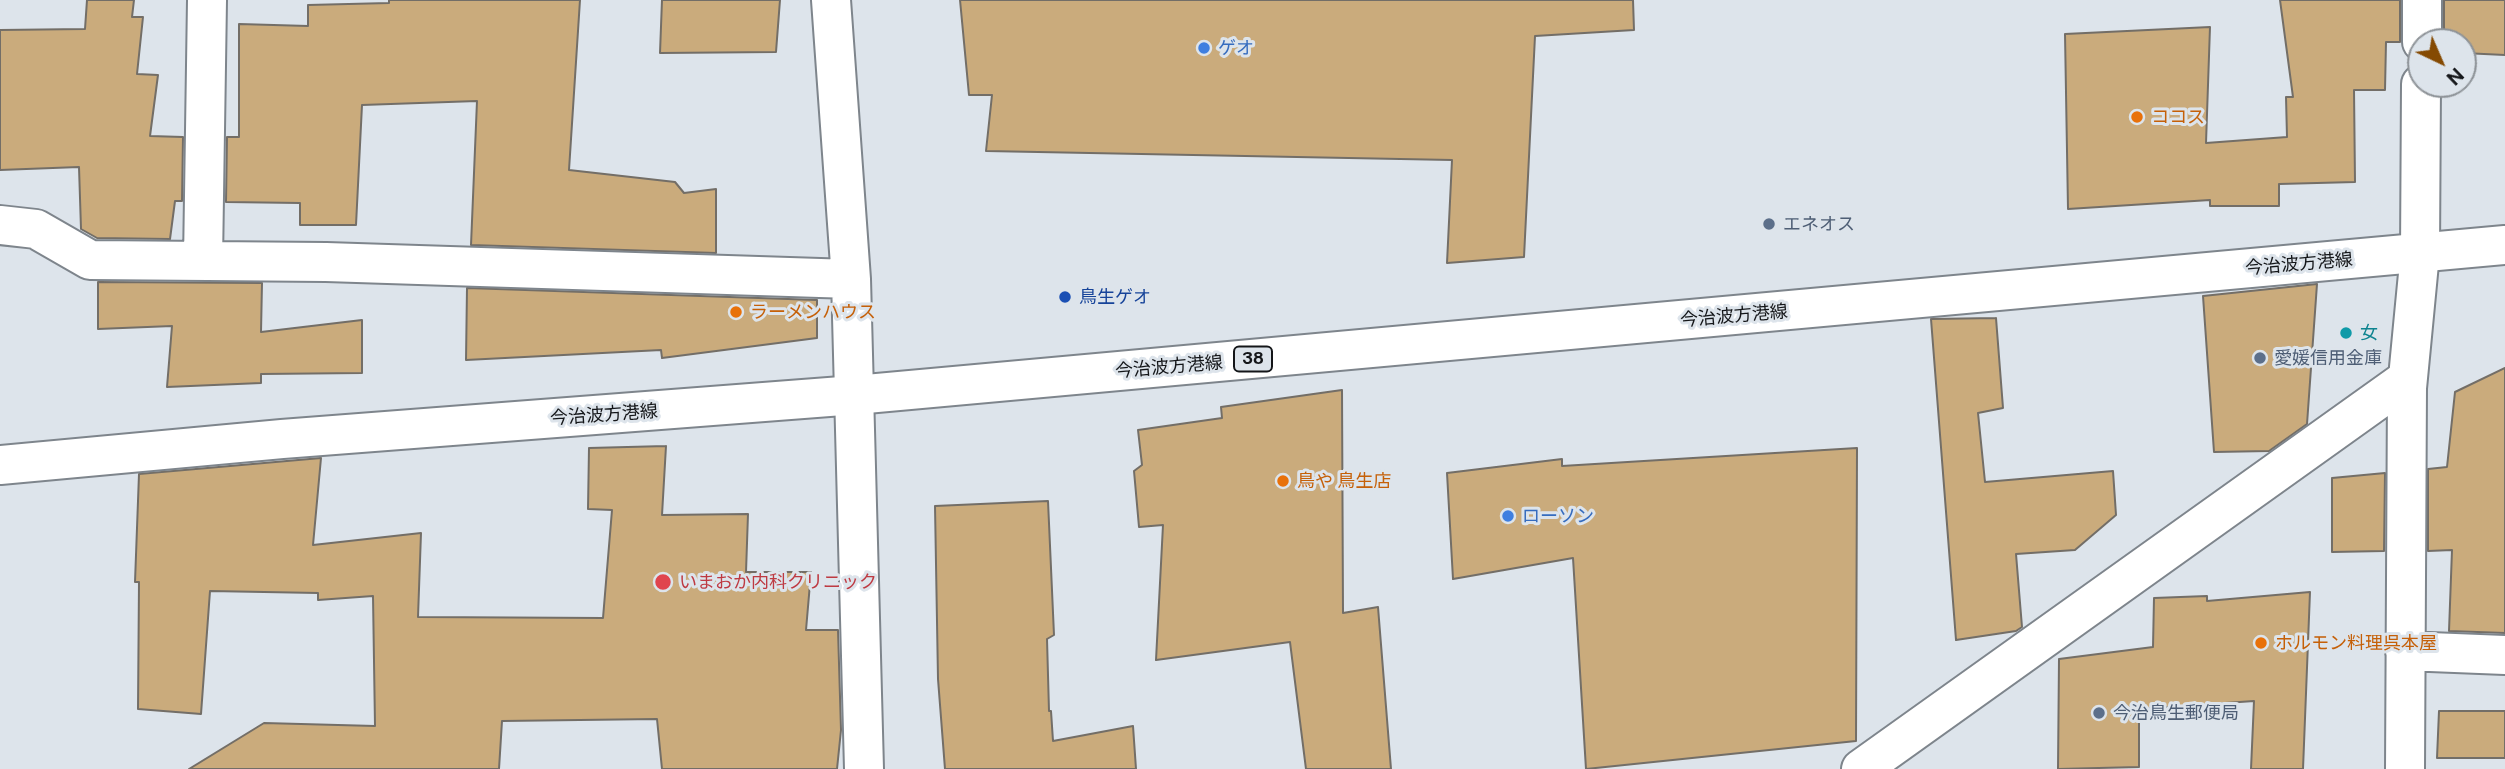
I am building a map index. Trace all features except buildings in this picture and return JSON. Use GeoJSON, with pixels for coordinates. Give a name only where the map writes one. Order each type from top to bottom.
{"type":"FeatureCollection","features":[{"type":"Feature","properties":{"kind":"street"},"geometry":{"type":"LineString","coordinates":[[202,261],[207,0]]}},
{"type":"Feature","properties":{"kind":"street"},"geometry":{"type":"LineString","coordinates":[[831,0],[851,279],[864,769]]}},
{"type":"Feature","properties":{"kind":"street"},"geometry":{"type":"LineString","coordinates":[[2422,0],[2422,28]]}},
{"type":"Feature","properties":{"kind":"street"},"geometry":{"type":"LineString","coordinates":[[2404,769],[2407,379],[2420,253],[2421,98]]}},
{"type":"Feature","properties":{"kind":"street"},"geometry":{"type":"LineString","coordinates":[[0,225],[36,229],[90,260],[340,262],[851,279]]}},
{"type":"Feature","properties":{"kind":"street","name":"今治波方港線"},"geometry":{"type":"LineString","coordinates":[[0,465],[282,439],[855,395],[2505,246]]}},
{"type":"Feature","properties":{"kind":"street"},"geometry":{"type":"LineString","coordinates":[[1866,767],[2407,379]]}},
{"type":"Feature","properties":{"kind":"street"},"geometry":{"type":"LineString","coordinates":[[2406,651],[2505,654]]}},
{"type":"Feature","properties":{"kind":"place","name":"ゲオ"},"geometry":{"type":"Point","coordinates":[1204,48]}},
{"type":"Feature","properties":{"kind":"place","name":"ココス"},"geometry":{"type":"Point","coordinates":[2137,117]}},
{"type":"Feature","properties":{"kind":"place","name":"エネオス"},"geometry":{"type":"Point","coordinates":[1769,224]}},
{"type":"Feature","properties":{"kind":"place","name":"鳥生ゲオ"},"geometry":{"type":"Point","coordinates":[1065,297]}},
{"type":"Feature","properties":{"kind":"place","name":"ラーメンハウス"},"geometry":{"type":"Point","coordinates":[736,312]}},
{"type":"Feature","properties":{"kind":"place","name":"女"},"geometry":{"type":"Point","coordinates":[2346,333]}},
{"type":"Feature","properties":{"kind":"place","name":"愛媛信用金庫"},"geometry":{"type":"Point","coordinates":[2260,358]}},
{"type":"Feature","properties":{"kind":"place","name":"鳥や 鳥生店"},"geometry":{"type":"Point","coordinates":[1283,481]}},
{"type":"Feature","properties":{"kind":"place","name":"ローソン"},"geometry":{"type":"Point","coordinates":[1508,516]}},
{"type":"Feature","properties":{"kind":"place","name":"いまおか内科クリニック"},"geometry":{"type":"Point","coordinates":[663,582]}},
{"type":"Feature","properties":{"kind":"place","name":"ホルモン料理呉本屋"},"geometry":{"type":"Point","coordinates":[2261,643]}},
{"type":"Feature","properties":{"kind":"place","name":"今治鳥生郵便局"},"geometry":{"type":"Point","coordinates":[2099,713]}}]}
